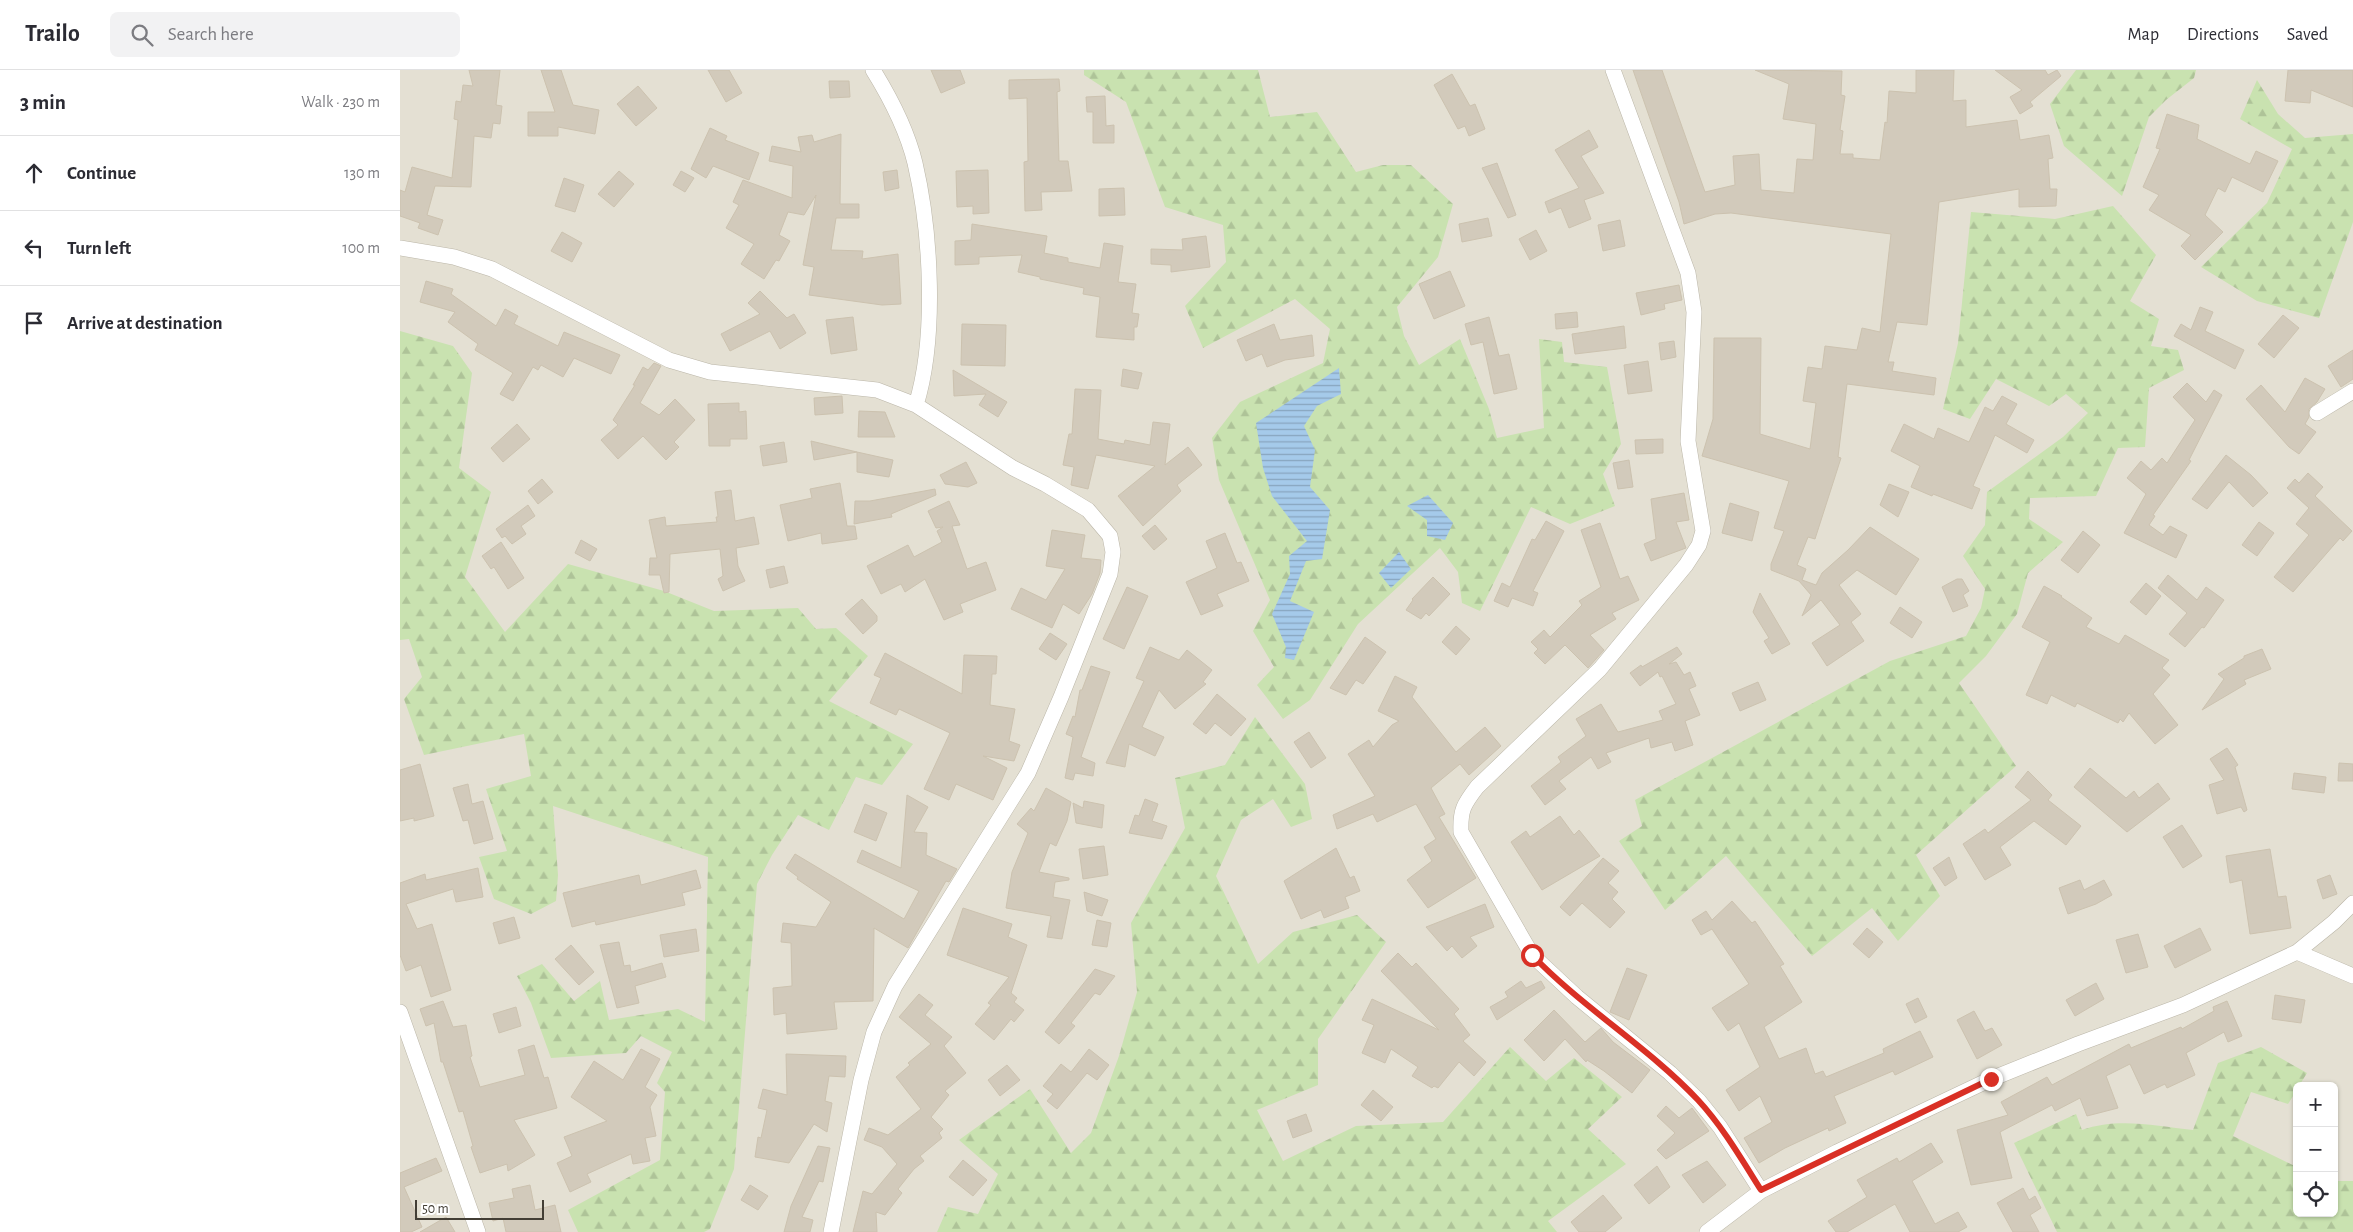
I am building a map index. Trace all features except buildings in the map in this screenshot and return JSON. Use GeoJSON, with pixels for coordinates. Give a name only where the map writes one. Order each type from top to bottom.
{"type":"FeatureCollection","features":[{"type":"Feature","properties":{"kind":"street"},"geometry":{"type":"LineString","coordinates":[[872,70],[892,101],[902,126],[914,162],[923,208],[929,317],[927,360],[916,405]]}},
{"type":"Feature","properties":{"kind":"street"},"geometry":{"type":"LineString","coordinates":[[1613,70],[1688,273],[1694,312],[1688,441],[1703,531],[1699,545],[1686,565],[1600,669],[1477,787],[1466,800],[1460,814],[1461,832],[1532,955],[1577,997],[1670,1073],[1699,1101],[1720,1128],[1761,1190]]}},
{"type":"Feature","properties":{"kind":"street"},"geometry":{"type":"LineString","coordinates":[[400,248],[454,257],[492,269],[669,360],[710,372],[877,390],[916,405],[1013,468],[1045,484],[1088,510],[1110,536],[1113,552],[1110,574],[1061,697],[1028,773],[894,986],[874,1032],[861,1080],[831,1232]]}},
{"type":"Feature","properties":{"kind":"street"},"geometry":{"type":"LineString","coordinates":[[2317,413],[2353,391]]}},
{"type":"Feature","properties":{"kind":"street"},"geometry":{"type":"LineString","coordinates":[[1707,1232],[1761,1190],[1991,1079],[2183,1005],[2298,952],[2334,922],[2353,903]]}},
{"type":"Feature","properties":{"kind":"street"},"geometry":{"type":"LineString","coordinates":[[2298,952],[2353,976]]}},
{"type":"Feature","properties":{"kind":"street"},"geometry":{"type":"LineString","coordinates":[[400,1012],[478,1232]]}},
{"type":"Feature","properties":{"kind":"shaded area"},"geometry":{"type":"Polygon","coordinates":[[[400,70],[2353,70],[2353,1232],[400,1232],[400,70]]]}},
{"type":"Feature","properties":{"kind":"green space"},"geometry":{"type":"Polygon","coordinates":[[[1084,70],[1258,70],[1270,117],[1317,112],[1356,172],[1383,165],[1411,165],[1453,204],[1438,257],[1397,307],[1404,336],[1419,365],[1460,339],[1489,409],[1497,438],[1544,428],[1539,339],[1562,342],[1564,362],[1607,367],[1621,444],[1603,474],[1615,506],[1570,524],[1531,507],[1480,611],[1462,603],[1458,572],[1440,548],[1358,624],[1310,700],[1283,719],[1257,685],[1274,667],[1253,631],[1270,600],[1219,480],[1212,438],[1240,402],[1323,363],[1330,329],[1295,299],[1203,348],[1185,306],[1226,262],[1223,225],[1165,207],[1126,102],[1084,75],[1084,70]]]}},
{"type":"Feature","properties":{"kind":"green space"},"geometry":{"type":"Polygon","coordinates":[[[2076,70],[2196,70],[2194,78],[2166,100],[2149,117],[2122,196],[2064,146],[2050,104],[2076,70]]]}},
{"type":"Feature","properties":{"kind":"green space"},"geometry":{"type":"Polygon","coordinates":[[[2257,80],[2278,114],[2305,138],[2353,134],[2353,222],[2319,318],[2257,301],[2201,267],[2267,203],[2292,149],[2240,119],[2257,80]]]}},
{"type":"Feature","properties":{"kind":"green space"},"geometry":{"type":"Polygon","coordinates":[[[2113,206],[2156,255],[2130,301],[2159,319],[2151,346],[2178,350],[2184,370],[2149,388],[2145,447],[2118,448],[2096,496],[2030,498],[2029,519],[2063,542],[2028,573],[2017,614],[1986,656],[1959,683],[2016,766],[1916,855],[1940,896],[1898,941],[1872,908],[1812,956],[1726,856],[1665,910],[1619,841],[1642,826],[1635,800],[1890,661],[1966,636],[1981,608],[1985,589],[1963,556],[1985,525],[1987,492],[2063,437],[2088,413],[2066,394],[2049,406],[1996,379],[1970,419],[1943,409],[1958,343],[1971,212],[2055,219],[2113,206]]]}},
{"type":"Feature","properties":{"kind":"green space"},"geometry":{"type":"Polygon","coordinates":[[[400,331],[453,346],[472,373],[459,468],[491,492],[465,577],[505,632],[568,564],[664,591],[714,611],[798,608],[816,629],[836,628],[868,656],[829,701],[913,744],[882,785],[856,777],[829,830],[798,815],[772,855],[757,884],[734,1169],[710,1229],[704,1232],[578,1232],[568,1210],[660,1160],[665,1092],[657,1083],[672,1052],[641,1036],[626,1053],[551,1058],[531,1003],[517,976],[542,964],[574,1001],[600,981],[609,1020],[678,1009],[705,1022],[708,857],[553,806],[558,875],[556,901],[531,914],[494,899],[479,857],[507,851],[486,789],[531,776],[524,734],[424,755],[404,699],[422,677],[409,639],[400,640],[400,331]]]}},
{"type":"Feature","properties":{"kind":"green space"},"geometry":{"type":"Polygon","coordinates":[[[1255,717],[1305,784],[1312,819],[1291,827],[1273,799],[1241,820],[1216,876],[1258,964],[1293,932],[1357,915],[1386,942],[1318,1039],[1318,1085],[1257,1110],[1283,1161],[1356,1126],[1443,1122],[1510,1047],[1546,1081],[1574,1058],[1622,1097],[1588,1129],[1626,1164],[1548,1221],[1557,1232],[937,1232],[948,1207],[978,1214],[998,1174],[959,1140],[1030,1089],[1071,1153],[1091,1133],[1119,1056],[1137,992],[1131,923],[1185,828],[1175,778],[1225,765],[1255,717]]]}},
{"type":"Feature","properties":{"kind":"green space"},"geometry":{"type":"Polygon","coordinates":[[[2261,1047],[2307,1073],[2301,1082],[2293,1082],[2293,1096],[2288,1104],[2251,1092],[2233,1136],[2293,1165],[2293,1217],[2338,1217],[2338,1181],[2353,1181],[2353,1232],[2057,1232],[2014,1143],[2076,1114],[2082,1130],[2096,1126],[2123,1123],[2193,1130],[2218,1063],[2261,1047]]]}},
{"type":"Feature","properties":{"kind":"water"},"geometry":{"type":"Polygon","coordinates":[[[1339,368],[1341,394],[1317,406],[1304,426],[1315,450],[1310,487],[1330,510],[1322,559],[1306,561],[1290,601],[1314,612],[1294,660],[1285,658],[1286,647],[1272,614],[1290,574],[1289,556],[1307,541],[1272,496],[1263,468],[1256,423],[1339,368]]]}},
{"type":"Feature","properties":{"kind":"water"},"geometry":{"type":"Polygon","coordinates":[[[1428,495],[1453,523],[1445,540],[1427,536],[1427,520],[1407,506],[1428,495]]]}},
{"type":"Feature","properties":{"kind":"water"},"geometry":{"type":"Polygon","coordinates":[[[1399,552],[1411,569],[1391,588],[1379,573],[1399,552]]]}},
{"type":"Feature","properties":{"kind":"route"},"geometry":{"type":"LineString","coordinates":[[1532,955],[1553,977],[1670,1073],[1699,1101],[1742,1159],[1761,1190],[1991,1079]]}}]}
